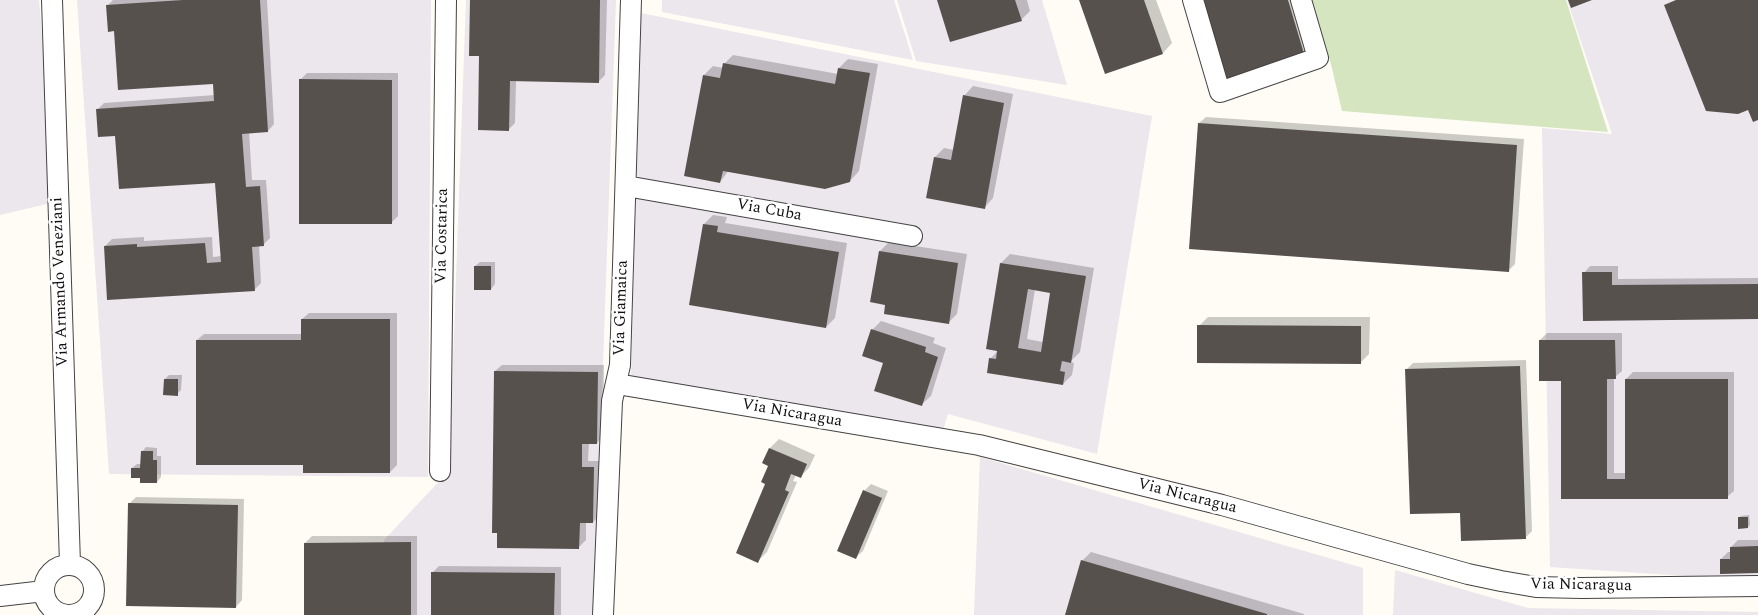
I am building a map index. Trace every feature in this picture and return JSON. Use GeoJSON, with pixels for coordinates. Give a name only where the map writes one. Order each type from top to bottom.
{"type":"FeatureCollection","features":[{"type":"Feature","properties":{"kind":"street","name":"Via Armando Veneziani"},"geometry":{"type":"LineString","coordinates":[[52,0],[70,564]]}},
{"type":"Feature","properties":{"kind":"street","name":"Via Costarica"},"geometry":{"type":"LineString","coordinates":[[440,471],[446,0]]}},
{"type":"Feature","properties":{"kind":"street","name":"Via Giamaica"},"geometry":{"type":"LineString","coordinates":[[603,615],[612,401],[620,365],[631,0]]}},
{"type":"Feature","properties":{"kind":"street"},"geometry":{"type":"LineString","coordinates":[[1193,0],[1220,92],[1318,58],[1301,0]]}},
{"type":"Feature","properties":{"kind":"street","name":"Via Cuba"},"geometry":{"type":"LineString","coordinates":[[626,186],[912,236]]}},
{"type":"Feature","properties":{"kind":"street","name":"Via Nicaragua"},"geometry":{"type":"LineString","coordinates":[[617,384],[979,445],[1222,505],[1501,581],[1536,586],[1582,588],[1758,586]]}},
{"type":"Feature","properties":{"kind":"street"},"geometry":{"type":"LineString","coordinates":[[70,564],[79,566],[86,571],[92,579],[94,588],[91,602],[83,611],[75,615],[53,609],[46,599],[44,591],[44,583],[51,572],[61,566],[70,564]]}},
{"type":"Feature","properties":{"kind":"street"},"geometry":{"type":"LineString","coordinates":[[0,596],[44,591]]}},
{"type":"Feature","properties":{"kind":"shaded area"},"geometry":{"type":"Polygon","coordinates":[[[0,0],[39,0],[55,202],[0,215],[0,0]]]}},
{"type":"Feature","properties":{"kind":"shaded area"},"geometry":{"type":"Polygon","coordinates":[[[77,0],[431,0],[428,477],[109,474],[77,0]]]}},
{"type":"Feature","properties":{"kind":"shaded area"},"geometry":{"type":"Polygon","coordinates":[[[466,0],[616,0],[594,615],[383,615],[384,540],[446,474],[450,446],[466,0]]]}},
{"type":"Feature","properties":{"kind":"shaded area"},"geometry":{"type":"Polygon","coordinates":[[[662,0],[894,0],[913,60],[662,12],[662,0]]]}},
{"type":"Feature","properties":{"kind":"shaded area"},"geometry":{"type":"Polygon","coordinates":[[[897,0],[1042,0],[1067,85],[916,61],[897,0]]]}},
{"type":"Feature","properties":{"kind":"shaded area"},"geometry":{"type":"Polygon","coordinates":[[[1567,0],[1758,0],[1758,579],[1550,567],[1542,128],[1612,134],[1567,0]]]}},
{"type":"Feature","properties":{"kind":"shaded area"},"geometry":{"type":"Polygon","coordinates":[[[641,13],[1152,116],[1097,454],[948,414],[943,430],[631,377],[641,13]]]}},
{"type":"Feature","properties":{"kind":"shaded area"},"geometry":{"type":"Polygon","coordinates":[[[980,457],[1363,568],[1363,615],[974,615],[980,457]]]}},
{"type":"Feature","properties":{"kind":"shaded area"},"geometry":{"type":"Polygon","coordinates":[[[1395,570],[1528,608],[1758,612],[1758,615],[1393,615],[1395,570]]]}},
{"type":"Feature","properties":{"kind":"green space"},"geometry":{"type":"Polygon","coordinates":[[[1311,0],[1566,0],[1608,132],[1342,111],[1331,64],[1311,0]]]}},
{"type":"Feature","properties":{"kind":"building"},"geometry":{"type":"Polygon","coordinates":[[[183,0],[260,0],[268,132],[242,134],[246,187],[260,186],[264,246],[252,247],[255,291],[107,300],[104,246],[137,244],[137,247],[205,243],[207,263],[221,262],[215,183],[119,189],[115,136],[98,137],[96,109],[214,101],[213,84],[118,90],[114,31],[108,32],[106,5],[183,0]]]}},
{"type":"Feature","properties":{"kind":"building"},"geometry":{"type":"Polygon","coordinates":[[[470,0],[600,0],[599,83],[510,81],[509,131],[478,130],[479,56],[469,56],[470,0]]]}},
{"type":"Feature","properties":{"kind":"building"},"geometry":{"type":"Polygon","coordinates":[[[937,0],[1015,0],[1022,21],[950,42],[937,0]]]}},
{"type":"Feature","properties":{"kind":"building"},"geometry":{"type":"Polygon","coordinates":[[[1079,0],[1144,0],[1163,54],[1105,74],[1079,0]]]}},
{"type":"Feature","properties":{"kind":"building"},"geometry":{"type":"Polygon","coordinates":[[[1202,0],[1288,0],[1305,57],[1226,81],[1202,0]]]}},
{"type":"Feature","properties":{"kind":"building"},"geometry":{"type":"Polygon","coordinates":[[[1568,0],[1592,0],[1571,8],[1568,0]]]}},
{"type":"Feature","properties":{"kind":"building"},"geometry":{"type":"Polygon","coordinates":[[[1676,0],[1758,0],[1758,120],[1753,122],[1748,110],[1738,114],[1706,111],[1664,5],[1676,0]]]}},
{"type":"Feature","properties":{"kind":"building"},"geometry":{"type":"Polygon","coordinates":[[[723,63],[835,84],[838,68],[870,73],[850,182],[825,189],[723,171],[720,183],[684,176],[703,75],[720,78],[723,63]]]}},
{"type":"Feature","properties":{"kind":"building"},"geometry":{"type":"Polygon","coordinates":[[[299,79],[392,80],[392,224],[299,224],[299,79]]]}},
{"type":"Feature","properties":{"kind":"building"},"geometry":{"type":"Polygon","coordinates":[[[963,95],[1004,103],[985,209],[926,198],[934,157],[951,160],[963,95]]]}},
{"type":"Feature","properties":{"kind":"building"},"geometry":{"type":"Polygon","coordinates":[[[1198,123],[1517,145],[1509,272],[1189,249],[1198,123]]]}},
{"type":"Feature","properties":{"kind":"building"},"geometry":{"type":"Polygon","coordinates":[[[703,224],[718,226],[717,232],[839,252],[826,328],[689,305],[703,224]]]}},
{"type":"Feature","properties":{"kind":"building"},"geometry":{"type":"Polygon","coordinates":[[[879,251],[958,263],[949,324],[884,314],[885,305],[870,302],[879,251]]]}},
{"type":"Feature","properties":{"kind":"building"},"geometry":{"type":"Polygon","coordinates":[[[1000,263],[1086,276],[1071,363],[1062,361],[1060,371],[1065,372],[1063,385],[987,373],[989,358],[996,359],[997,351],[986,349],[1000,263]],[[1028,289],[1018,348],[1041,352],[1050,293],[1028,289]]]}},
{"type":"Feature","properties":{"kind":"building"},"geometry":{"type":"Polygon","coordinates":[[[474,266],[491,266],[491,290],[474,290],[474,266]]]}},
{"type":"Feature","properties":{"kind":"building"},"geometry":{"type":"Polygon","coordinates":[[[1582,272],[1612,272],[1612,285],[1758,284],[1758,319],[1583,321],[1582,272]]]}},
{"type":"Feature","properties":{"kind":"building"},"geometry":{"type":"Polygon","coordinates":[[[301,319],[390,319],[390,473],[303,473],[303,465],[196,465],[196,340],[301,340],[301,319]]]}},
{"type":"Feature","properties":{"kind":"building"},"geometry":{"type":"Polygon","coordinates":[[[1197,325],[1361,326],[1361,364],[1197,363],[1197,325]]]}},
{"type":"Feature","properties":{"kind":"building"},"geometry":{"type":"Polygon","coordinates":[[[871,329],[926,347],[925,352],[938,357],[922,406],[874,391],[883,363],[862,356],[871,329]]]}},
{"type":"Feature","properties":{"kind":"building"},"geometry":{"type":"Polygon","coordinates":[[[1539,340],[1615,340],[1616,379],[1607,379],[1607,479],[1625,479],[1625,379],[1728,379],[1728,499],[1561,499],[1561,381],[1539,381],[1539,340]]]}},
{"type":"Feature","properties":{"kind":"building"},"geometry":{"type":"Polygon","coordinates":[[[1520,366],[1526,539],[1461,541],[1460,513],[1410,514],[1405,369],[1520,366]]]}},
{"type":"Feature","properties":{"kind":"building"},"geometry":{"type":"Polygon","coordinates":[[[494,371],[598,372],[597,444],[582,444],[582,467],[594,467],[593,523],[580,523],[579,549],[497,548],[497,533],[492,533],[494,371]]]}},
{"type":"Feature","properties":{"kind":"building"},"geometry":{"type":"Polygon","coordinates":[[[164,379],[178,379],[178,396],[163,395],[164,379]]]}},
{"type":"Feature","properties":{"kind":"building"},"geometry":{"type":"Polygon","coordinates":[[[769,448],[807,464],[801,478],[791,474],[785,490],[789,492],[758,563],[736,553],[765,484],[761,482],[768,466],[762,463],[769,448]]]}},
{"type":"Feature","properties":{"kind":"building"},"geometry":{"type":"Polygon","coordinates":[[[141,451],[153,451],[153,460],[157,460],[157,483],[140,483],[140,478],[131,478],[131,468],[140,468],[141,451]]]}},
{"type":"Feature","properties":{"kind":"building"},"geometry":{"type":"Polygon","coordinates":[[[863,490],[882,498],[856,559],[837,551],[863,490]]]}},
{"type":"Feature","properties":{"kind":"building"},"geometry":{"type":"Polygon","coordinates":[[[128,503],[238,505],[236,608],[126,606],[128,503]]]}},
{"type":"Feature","properties":{"kind":"building"},"geometry":{"type":"Polygon","coordinates":[[[1738,517],[1748,517],[1748,528],[1738,529],[1738,517]]]}},
{"type":"Feature","properties":{"kind":"building"},"geometry":{"type":"Polygon","coordinates":[[[411,542],[411,615],[304,615],[304,543],[411,542]]]}},
{"type":"Feature","properties":{"kind":"building"},"geometry":{"type":"Polygon","coordinates":[[[1758,546],[1758,573],[1720,574],[1720,559],[1730,559],[1730,547],[1758,546]]]}},
{"type":"Feature","properties":{"kind":"building"},"geometry":{"type":"Polygon","coordinates":[[[1081,560],[1267,614],[1267,615],[1065,615],[1081,560]]]}},
{"type":"Feature","properties":{"kind":"building"},"geometry":{"type":"Polygon","coordinates":[[[431,572],[555,573],[554,615],[431,615],[431,572]]]}}]}
